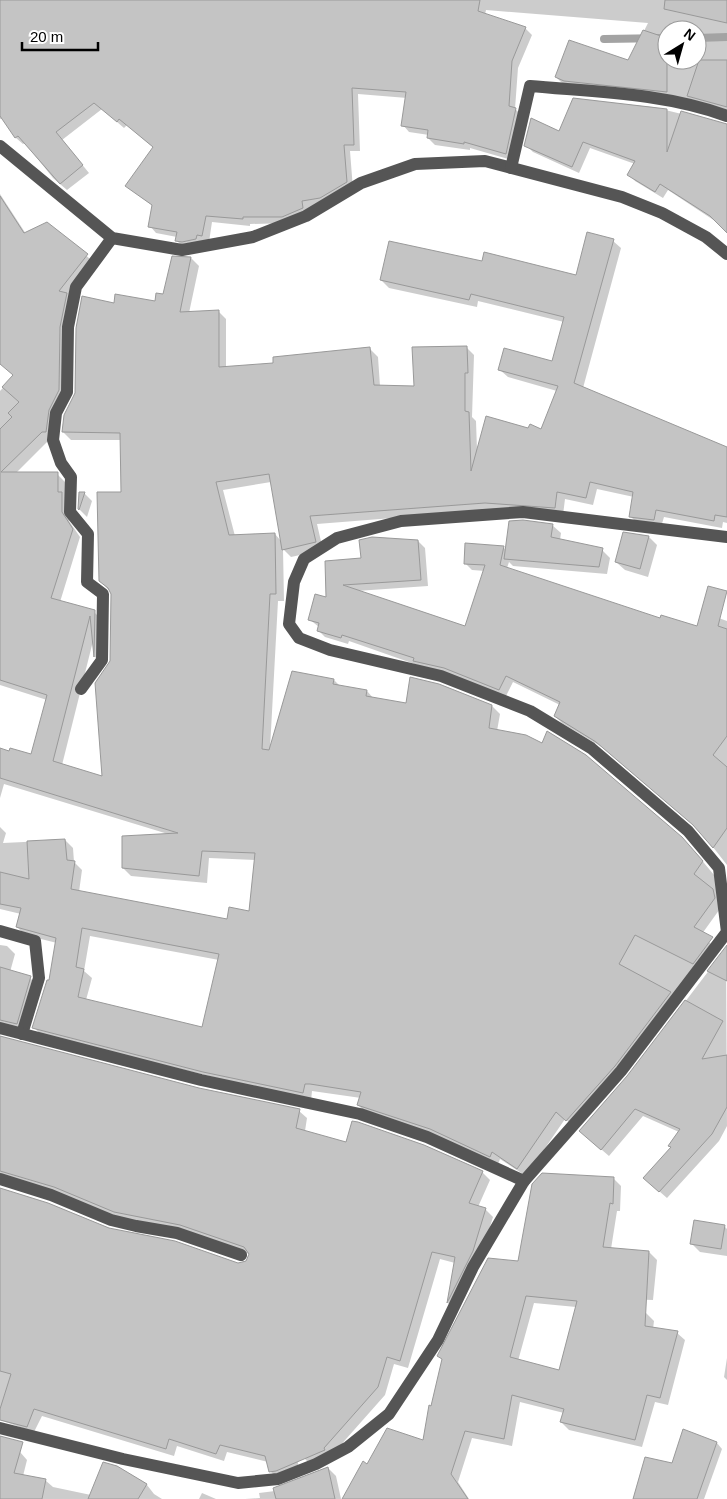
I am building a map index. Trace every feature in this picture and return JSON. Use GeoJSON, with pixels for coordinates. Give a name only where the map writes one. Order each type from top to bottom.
{"type":"FeatureCollection","features":[{"type":"Feature","properties":{"kind":"street"},"geometry":{"type":"LineString","coordinates":[[511,168],[530,86],[642,96],[706,108],[727,116]]}},
{"type":"Feature","properties":{"kind":"street"},"geometry":{"type":"LineString","coordinates":[[0,146],[112,238],[182,250],[253,237],[306,216],[361,183],[415,164],[485,161],[622,197],[662,213],[706,237],[727,254]]}},
{"type":"Feature","properties":{"kind":"street"},"geometry":{"type":"LineString","coordinates":[[81,689],[102,660],[103,594],[87,582],[88,534],[70,512],[72,477],[61,463],[53,440],[56,413],[66,392],[68,327],[76,287],[112,238]]}},
{"type":"Feature","properties":{"kind":"street"},"geometry":{"type":"LineString","coordinates":[[0,1428],[123,1459],[238,1483],[278,1479],[316,1464],[348,1447],[389,1414],[438,1340],[473,1267],[524,1181],[620,1071],[727,932],[719,868],[688,831],[591,748],[530,711],[441,676],[330,650],[299,638],[289,624],[294,582],[304,559],[337,538],[401,521],[524,512],[727,537]]}},
{"type":"Feature","properties":{"kind":"street"},"geometry":{"type":"LineString","coordinates":[[0,931],[35,941],[39,978],[22,1034]]}},
{"type":"Feature","properties":{"kind":"street"},"geometry":{"type":"LineString","coordinates":[[0,1028],[201,1080],[360,1114],[427,1137],[524,1181]]}},
{"type":"Feature","properties":{"kind":"street"},"geometry":{"type":"LineString","coordinates":[[0,1179],[51,1196],[111,1220],[177,1233],[241,1255]]}},
{"type":"Feature","properties":{"kind":"building"},"geometry":{"type":"Polygon","coordinates":[[[0,0],[480,0],[478,11],[526,27],[512,61],[509,106],[516,108],[506,154],[464,142],[464,144],[427,138],[428,130],[401,126],[406,92],[352,88],[354,145],[344,145],[347,182],[320,198],[302,201],[303,208],[282,217],[243,217],[243,219],[206,216],[202,236],[197,235],[196,239],[182,242],[175,241],[177,232],[148,227],[152,205],[125,186],[153,147],[119,119],[117,122],[94,103],[56,132],[83,165],[60,184],[18,136],[15,138],[0,116],[0,0]]]}},
{"type":"Feature","properties":{"kind":"building"},"geometry":{"type":"Polygon","coordinates":[[[665,0],[727,0],[727,23],[664,9],[665,0]]]}},
{"type":"Feature","properties":{"kind":"building"},"geometry":{"type":"Polygon","coordinates":[[[643,30],[657,35],[657,70],[667,70],[667,92],[564,81],[555,77],[569,40],[628,60],[643,30]]]}},
{"type":"Feature","properties":{"kind":"building"},"geometry":{"type":"Polygon","coordinates":[[[707,60],[727,60],[727,107],[687,96],[696,70],[707,70],[707,60]]]}},
{"type":"Feature","properties":{"kind":"building"},"geometry":{"type":"Polygon","coordinates":[[[573,98],[667,109],[667,152],[681,111],[727,124],[727,233],[710,216],[660,184],[655,192],[627,175],[635,161],[583,142],[572,167],[524,146],[531,118],[559,131],[573,98]]]}},
{"type":"Feature","properties":{"kind":"building"},"geometry":{"type":"Polygon","coordinates":[[[0,196],[24,233],[47,222],[88,254],[59,291],[67,293],[60,327],[59,390],[49,410],[46,432],[42,432],[1,472],[58,472],[58,492],[62,492],[62,512],[73,529],[51,598],[95,610],[94,657],[90,616],[53,761],[102,776],[95,683],[110,661],[111,594],[108,588],[99,581],[97,492],[121,492],[120,433],[62,432],[64,415],[75,393],[76,328],[82,296],[114,303],[115,294],[155,301],[156,293],[163,294],[172,256],[191,257],[180,312],[219,310],[219,367],[273,363],[273,357],[370,347],[374,385],[414,386],[412,347],[467,346],[468,373],[465,373],[465,411],[469,412],[471,471],[486,416],[528,428],[530,424],[541,429],[558,386],[498,370],[504,348],[552,361],[564,317],[471,294],[469,300],[380,280],[389,241],[482,261],[484,252],[576,275],[587,232],[614,239],[574,383],[727,447],[727,517],[715,515],[714,521],[656,510],[654,520],[629,517],[633,492],[590,482],[586,498],[557,492],[555,508],[485,503],[310,516],[316,542],[282,550],[269,474],[216,482],[229,535],[275,533],[276,594],[270,594],[262,749],[269,750],[292,671],[334,679],[333,684],[367,690],[366,696],[406,703],[410,677],[439,684],[492,705],[489,728],[526,735],[542,743],[547,731],[586,755],[682,837],[703,861],[694,874],[713,889],[715,898],[694,927],[713,937],[693,964],[635,935],[619,964],[671,992],[615,1066],[566,1121],[556,1112],[517,1169],[492,1152],[490,1157],[430,1129],[357,1105],[361,1092],[305,1084],[303,1093],[203,1072],[32,1028],[47,980],[49,980],[56,938],[16,927],[21,908],[0,904],[0,872],[29,879],[27,841],[65,839],[67,860],[75,861],[71,889],[227,919],[229,907],[249,911],[255,853],[202,851],[199,876],[122,868],[122,836],[178,833],[0,778],[0,748],[9,751],[10,748],[31,754],[47,695],[0,680],[0,429],[12,417],[8,413],[19,402],[2,387],[13,375],[0,364],[0,196]],[[82,928],[76,967],[84,969],[78,997],[202,1027],[219,954],[82,928]]]}},
{"type":"Feature","properties":{"kind":"building"},"geometry":{"type":"Polygon","coordinates":[[[79,492],[85,492],[79,510],[78,509],[79,492]]]}},
{"type":"Feature","properties":{"kind":"building"},"geometry":{"type":"Polygon","coordinates":[[[523,520],[553,524],[551,537],[603,548],[599,567],[504,559],[509,521],[523,520]]]}},
{"type":"Feature","properties":{"kind":"building"},"geometry":{"type":"Polygon","coordinates":[[[623,532],[649,536],[640,569],[615,562],[623,532]]]}},
{"type":"Feature","properties":{"kind":"building"},"geometry":{"type":"Polygon","coordinates":[[[372,537],[418,540],[421,580],[343,585],[465,626],[485,565],[464,564],[465,543],[504,546],[500,565],[660,618],[661,615],[697,626],[708,586],[727,591],[718,626],[727,629],[727,736],[713,755],[727,767],[727,828],[713,848],[693,825],[596,742],[554,716],[560,702],[506,676],[499,690],[444,668],[413,661],[414,658],[342,635],[341,638],[317,631],[319,623],[308,620],[315,594],[326,597],[325,561],[361,558],[359,540],[372,537]]]}},
{"type":"Feature","properties":{"kind":"building"},"geometry":{"type":"Polygon","coordinates":[[[727,945],[727,981],[707,971],[727,945]]]}},
{"type":"Feature","properties":{"kind":"building"},"geometry":{"type":"Polygon","coordinates":[[[0,967],[31,976],[17,1024],[0,1020],[0,967]]]}},
{"type":"Feature","properties":{"kind":"building"},"geometry":{"type":"Polygon","coordinates":[[[685,1000],[723,1021],[702,1059],[727,1055],[727,1107],[712,1134],[659,1192],[643,1178],[671,1147],[668,1146],[680,1129],[635,1109],[601,1150],[579,1131],[627,1076],[685,1000]]]}},
{"type":"Feature","properties":{"kind":"building"},"geometry":{"type":"Polygon","coordinates":[[[0,1036],[199,1088],[300,1109],[296,1128],[346,1142],[352,1121],[358,1122],[424,1145],[483,1171],[469,1203],[486,1208],[473,1251],[447,1303],[455,1257],[432,1252],[400,1361],[387,1357],[378,1387],[324,1448],[325,1450],[276,1471],[269,1472],[265,1456],[220,1445],[216,1454],[169,1439],[166,1449],[34,1409],[27,1427],[0,1420],[0,1409],[11,1374],[0,1371],[0,1188],[48,1203],[109,1228],[175,1241],[238,1263],[246,1261],[249,1254],[244,1247],[180,1225],[114,1212],[54,1187],[0,1171],[0,1036]]]}},
{"type":"Feature","properties":{"kind":"building"},"geometry":{"type":"Polygon","coordinates":[[[542,1173],[614,1177],[613,1204],[610,1203],[603,1247],[649,1251],[645,1326],[678,1331],[660,1398],[647,1395],[635,1440],[560,1422],[564,1409],[512,1395],[504,1439],[465,1431],[451,1474],[468,1499],[342,1499],[363,1461],[367,1464],[387,1428],[423,1440],[429,1405],[431,1406],[442,1359],[437,1356],[488,1258],[518,1261],[532,1184],[542,1173]],[[526,1296],[510,1357],[559,1370],[577,1301],[526,1296]]]}},
{"type":"Feature","properties":{"kind":"building"},"geometry":{"type":"Polygon","coordinates":[[[694,1220],[725,1225],[721,1249],[690,1244],[694,1220]]]}},
{"type":"Feature","properties":{"kind":"building"},"geometry":{"type":"Polygon","coordinates":[[[683,1429],[717,1442],[697,1499],[633,1499],[645,1457],[672,1463],[683,1429]]]}},
{"type":"Feature","properties":{"kind":"building"},"geometry":{"type":"Polygon","coordinates":[[[0,1436],[23,1442],[14,1473],[46,1479],[42,1499],[0,1499],[0,1436]]]}},
{"type":"Feature","properties":{"kind":"building"},"geometry":{"type":"Polygon","coordinates":[[[103,1462],[117,1466],[147,1484],[138,1499],[88,1499],[103,1462]]]}},
{"type":"Feature","properties":{"kind":"building"},"geometry":{"type":"Polygon","coordinates":[[[328,1467],[335,1499],[276,1499],[273,1488],[328,1467]]]}},
{"type":"Feature","properties":{"kind":"waterway"},"geometry":{"type":"LineString","coordinates":[[707,38],[727,37]]}},
{"type":"Feature","properties":{"kind":"waterway"},"geometry":{"type":"LineString","coordinates":[[604,39],[657,38]]}}]}
